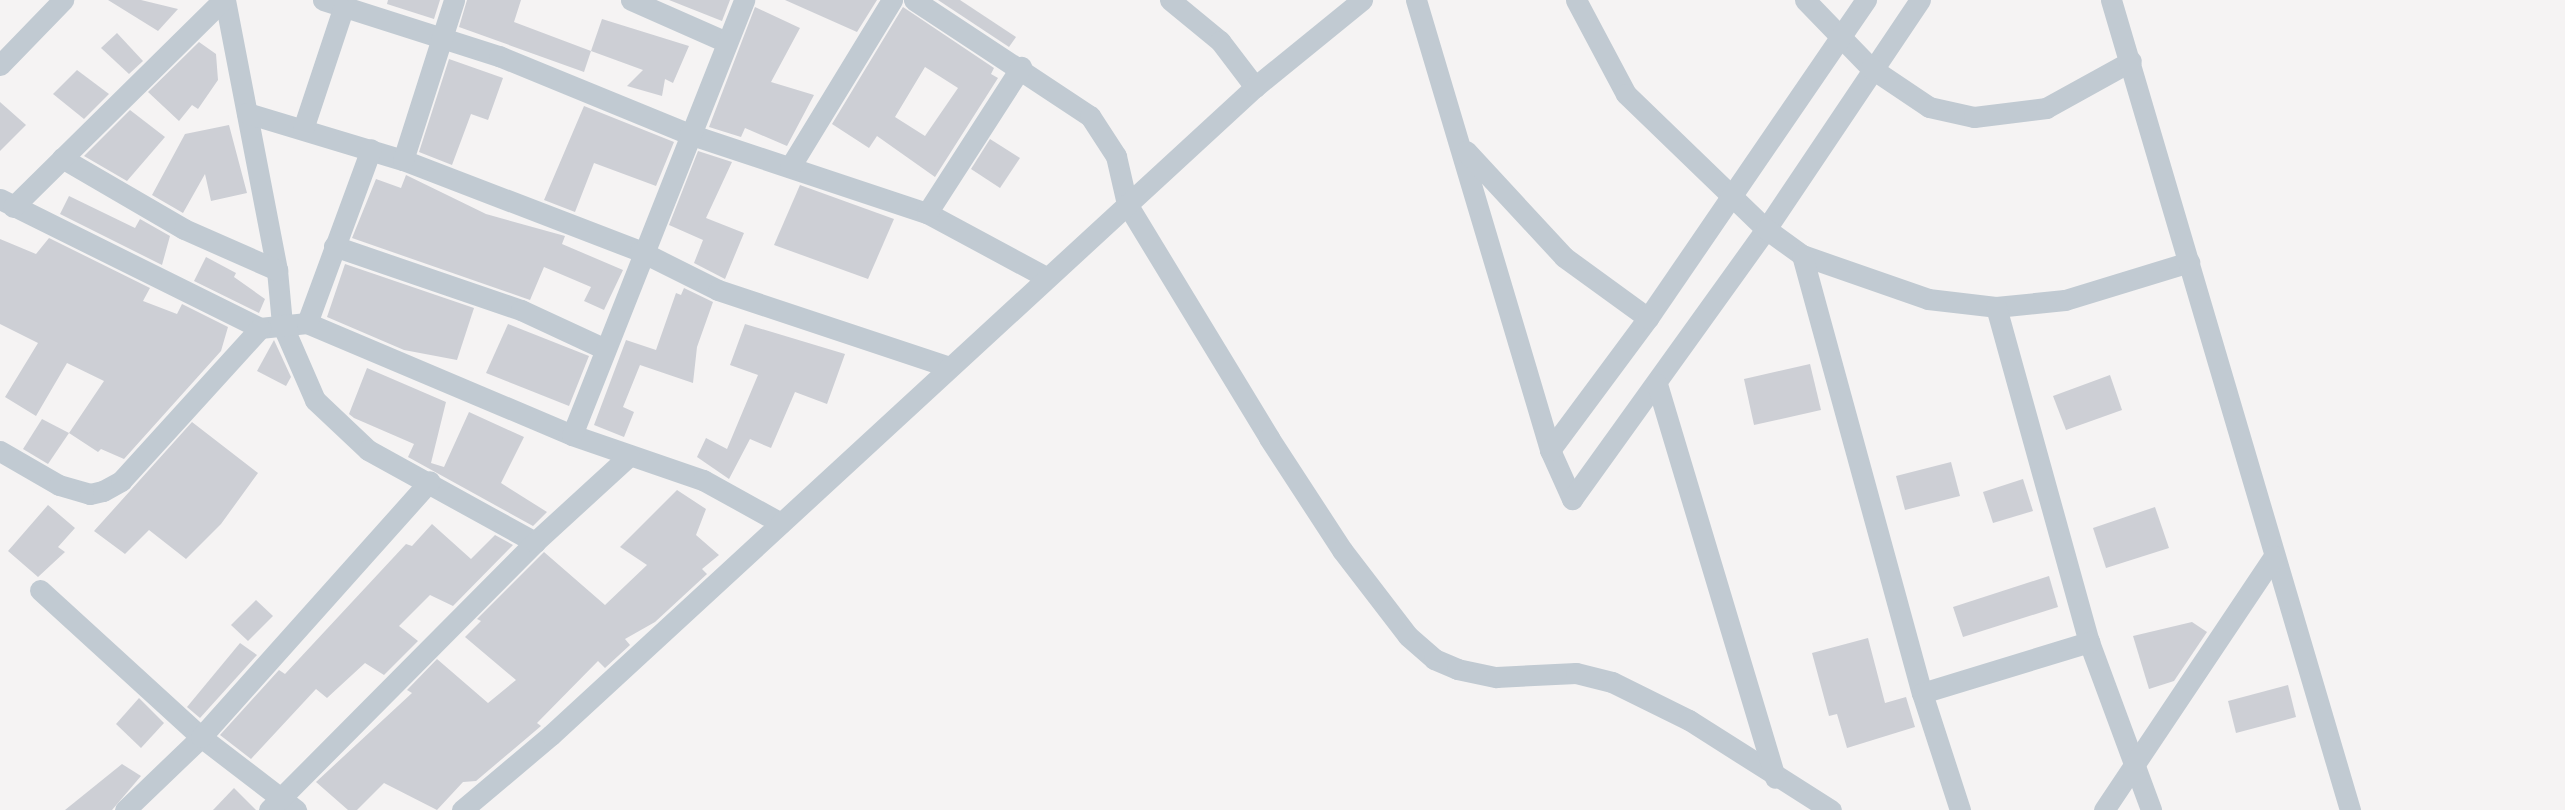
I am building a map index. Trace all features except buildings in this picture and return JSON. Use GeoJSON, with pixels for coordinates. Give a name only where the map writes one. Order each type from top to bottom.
{"type":"FeatureCollection","features":[{"type":"Feature","properties":{"kind":"street"},"geometry":{"type":"LineString","coordinates":[[0,65],[63,0]]}},
{"type":"Feature","properties":{"kind":"street"},"geometry":{"type":"LineString","coordinates":[[224,0],[277,270],[282,324],[302,375],[338,425],[368,450],[430,481],[535,542]]}},
{"type":"Feature","properties":{"kind":"street"},"geometry":{"type":"LineString","coordinates":[[224,0],[62,158],[6,203],[260,328],[307,323],[572,435],[703,480],[781,523]]}},
{"type":"Feature","properties":{"kind":"street"},"geometry":{"type":"LineString","coordinates":[[403,160],[454,0]]}},
{"type":"Feature","properties":{"kind":"street"},"geometry":{"type":"LineString","coordinates":[[631,0],[724,41]]}},
{"type":"Feature","properties":{"kind":"street"},"geometry":{"type":"LineString","coordinates":[[572,435],[640,251],[724,41],[744,0]]}},
{"type":"Feature","properties":{"kind":"street"},"geometry":{"type":"LineString","coordinates":[[790,167],[892,0]]}},
{"type":"Feature","properties":{"kind":"street"},"geometry":{"type":"LineString","coordinates":[[914,0],[1021,68],[1090,116],[1116,156],[1127,204],[1269,438],[1342,550],[1408,636],[1434,659],[1457,669],[1496,677],[1576,673],[1612,681],[1689,720],[1775,778],[1831,810]]}},
{"type":"Feature","properties":{"kind":"street"},"geometry":{"type":"LineString","coordinates":[[1170,0],[1220,41],[1255,87]]}},
{"type":"Feature","properties":{"kind":"street"},"geometry":{"type":"LineString","coordinates":[[462,810],[781,523],[1255,87],[1362,0]]}},
{"type":"Feature","properties":{"kind":"street"},"geometry":{"type":"LineString","coordinates":[[1416,0],[1550,450],[1569,496],[1575,498],[1766,229],[1871,68],[1920,0]]}},
{"type":"Feature","properties":{"kind":"street"},"geometry":{"type":"LineString","coordinates":[[1576,0],[1626,94],[1766,229],[1802,255],[1928,299],[1996,307],[2065,300],[2189,262]]}},
{"type":"Feature","properties":{"kind":"street"},"geometry":{"type":"LineString","coordinates":[[1805,0],[1838,38],[1871,68],[1929,107],[1974,117],[2009,116],[2046,108],[2131,61]]}},
{"type":"Feature","properties":{"kind":"street"},"geometry":{"type":"LineString","coordinates":[[1550,450],[1648,318],[1866,0]]}},
{"type":"Feature","properties":{"kind":"street"},"geometry":{"type":"LineString","coordinates":[[2111,0],[2350,810]]}},
{"type":"Feature","properties":{"kind":"street"},"geometry":{"type":"LineString","coordinates":[[303,129],[333,5],[499,55],[689,134],[927,213],[1046,278]]}},
{"type":"Feature","properties":{"kind":"street"},"geometry":{"type":"LineString","coordinates":[[927,213],[1021,68]]}},
{"type":"Feature","properties":{"kind":"street"},"geometry":{"type":"LineString","coordinates":[[247,113],[403,160],[640,251],[718,290],[949,367]]}},
{"type":"Feature","properties":{"kind":"street"},"geometry":{"type":"LineString","coordinates":[[1460,144],[1564,257],[1648,318]]}},
{"type":"Feature","properties":{"kind":"street"},"geometry":{"type":"LineString","coordinates":[[307,323],[371,149]]}},
{"type":"Feature","properties":{"kind":"street"},"geometry":{"type":"LineString","coordinates":[[62,158],[184,229],[277,270]]}},
{"type":"Feature","properties":{"kind":"street"},"geometry":{"type":"LineString","coordinates":[[334,246],[521,310],[603,348]]}},
{"type":"Feature","properties":{"kind":"street"},"geometry":{"type":"LineString","coordinates":[[1802,255],[1922,693],[1960,810]]}},
{"type":"Feature","properties":{"kind":"street"},"geometry":{"type":"LineString","coordinates":[[1996,307],[2089,642],[2151,810]]}},
{"type":"Feature","properties":{"kind":"street"},"geometry":{"type":"LineString","coordinates":[[0,452],[59,485],[90,494],[103,491],[121,481],[260,328]]}},
{"type":"Feature","properties":{"kind":"street"},"geometry":{"type":"LineString","coordinates":[[1657,384],[1775,778]]}},
{"type":"Feature","properties":{"kind":"street"},"geometry":{"type":"LineString","coordinates":[[40,590],[201,737],[282,806],[535,542],[629,456]]}},
{"type":"Feature","properties":{"kind":"street"},"geometry":{"type":"LineString","coordinates":[[125,810],[201,737],[430,481]]}},
{"type":"Feature","properties":{"kind":"street"},"geometry":{"type":"LineString","coordinates":[[2104,810],[2274,556]]}},
{"type":"Feature","properties":{"kind":"street"},"geometry":{"type":"LineString","coordinates":[[1922,693],[2089,642]]}}]}
